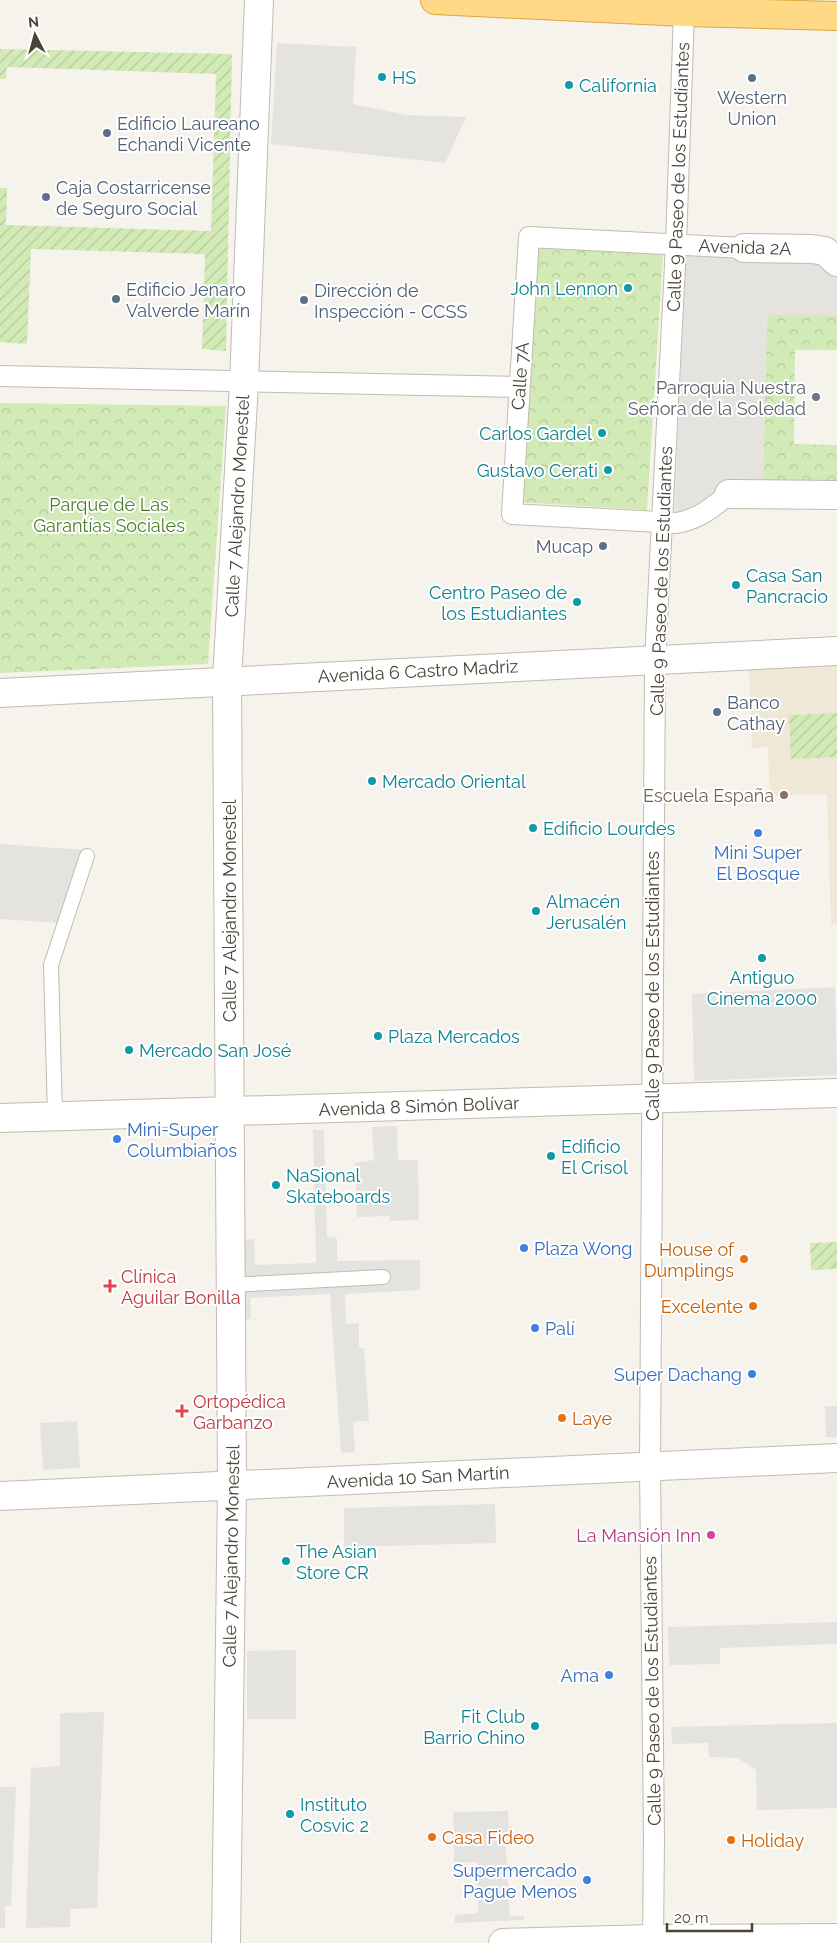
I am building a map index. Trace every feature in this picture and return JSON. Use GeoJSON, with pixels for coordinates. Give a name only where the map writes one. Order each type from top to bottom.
{"type":"FeatureCollection","features":[{"type":"Feature","properties":{"kind":"highway"},"geometry":{"type":"LineString","coordinates":[[435,0],[684,6],[837,16]]}},
{"type":"Feature","properties":{"kind":"street","name":"Calle 7 Alejandro Monestel"},"geometry":{"type":"LineString","coordinates":[[226,1943],[232,1486],[228,680],[244,383],[259,0]]}},
{"type":"Feature","properties":{"kind":"street","name":"Calle 9 Paseo de los Estudiantes"},"geometry":{"type":"LineString","coordinates":[[653,1941],[654,1839],[650,1466],[655,660],[676,245],[684,6]]}},
{"type":"Feature","properties":{"kind":"street","name":"Avenida 2A"},"geometry":{"type":"LineString","coordinates":[[529,237],[826,251],[837,262]]}},
{"type":"Feature","properties":{"kind":"street","name":"Calle 7A"},"geometry":{"type":"LineString","coordinates":[[529,237],[512,514],[662,522]]}},
{"type":"Feature","properties":{"kind":"street"},"geometry":{"type":"LineString","coordinates":[[0,376],[519,388]]}},
{"type":"Feature","properties":{"kind":"street"},"geometry":{"type":"LineString","coordinates":[[662,522],[690,521],[706,514],[729,494],[837,495]]}},
{"type":"Feature","properties":{"kind":"street","name":"Avenida 6 Castro Madriz"},"geometry":{"type":"LineString","coordinates":[[0,693],[228,680],[837,651]]}},
{"type":"Feature","properties":{"kind":"street","name":"Avenida 8 Simón Bolívar"},"geometry":{"type":"LineString","coordinates":[[0,1118],[837,1093]]}},
{"type":"Feature","properties":{"kind":"street","name":"Avenida 10 San Martín"},"geometry":{"type":"LineString","coordinates":[[0,1496],[837,1458]]}},
{"type":"Feature","properties":{"kind":"street"},"geometry":{"type":"LineString","coordinates":[[503,1943],[837,1938]]}},
{"type":"Feature","properties":{"kind":"lane"},"geometry":{"type":"LineString","coordinates":[[55,1116],[50,965],[87,856]]}},
{"type":"Feature","properties":{"kind":"lane"},"geometry":{"type":"LineString","coordinates":[[231,1285],[383,1276]]}},
{"type":"Feature","properties":{"kind":"shaded area"},"geometry":{"type":"Polygon","coordinates":[[[277,43],[356,47],[353,104],[407,115],[466,117],[445,163],[271,144],[277,43]]]}},
{"type":"Feature","properties":{"kind":"shaded area"},"geometry":{"type":"Polygon","coordinates":[[[686,253],[811,256],[837,274],[837,315],[767,315],[763,482],[719,497],[674,517],[686,253]]]}},
{"type":"Feature","properties":{"kind":"shaded area","name":"Escuela España"},"geometry":{"type":"Polygon","coordinates":[[[837,664],[837,924],[831,925],[827,794],[770,796],[768,747],[752,748],[749,667],[837,664]]]}},
{"type":"Feature","properties":{"kind":"shaded area"},"geometry":{"type":"Polygon","coordinates":[[[0,844],[84,850],[58,923],[0,919],[0,844]]]}},
{"type":"Feature","properties":{"kind":"shaded area"},"geometry":{"type":"Polygon","coordinates":[[[835,987],[837,1075],[694,1081],[692,994],[835,987]]]}},
{"type":"Feature","properties":{"kind":"shaded area"},"geometry":{"type":"Polygon","coordinates":[[[397,1126],[398,1160],[418,1160],[419,1220],[389,1221],[389,1216],[357,1217],[355,1163],[374,1160],[372,1127],[397,1126]]]}},
{"type":"Feature","properties":{"kind":"shaded area"},"geometry":{"type":"Polygon","coordinates":[[[313,1130],[324,1130],[327,1237],[337,1238],[337,1261],[420,1260],[420,1290],[345,1294],[346,1324],[359,1323],[359,1348],[364,1348],[369,1421],[353,1422],[355,1452],[341,1453],[330,1294],[250,1298],[251,1319],[241,1319],[239,1240],[254,1239],[255,1265],[316,1263],[313,1130]]]}},
{"type":"Feature","properties":{"kind":"shaded area"},"geometry":{"type":"Polygon","coordinates":[[[825,1406],[837,1406],[837,1437],[826,1437],[825,1406]]]}},
{"type":"Feature","properties":{"kind":"shaded area"},"geometry":{"type":"Polygon","coordinates":[[[77,1421],[80,1468],[43,1470],[40,1423],[77,1421]]]}},
{"type":"Feature","properties":{"kind":"shaded area"},"geometry":{"type":"Polygon","coordinates":[[[495,1504],[496,1543],[344,1547],[344,1508],[495,1504]]]}},
{"type":"Feature","properties":{"kind":"shaded area"},"geometry":{"type":"Polygon","coordinates":[[[837,1622],[837,1644],[720,1648],[720,1664],[669,1665],[668,1627],[837,1622]]]}},
{"type":"Feature","properties":{"kind":"shaded area"},"geometry":{"type":"Polygon","coordinates":[[[296,1650],[296,1719],[247,1719],[247,1651],[296,1650]]]}},
{"type":"Feature","properties":{"kind":"shaded area"},"geometry":{"type":"Polygon","coordinates":[[[104,1712],[97,1908],[70,1909],[70,1927],[26,1928],[31,1768],[60,1766],[60,1713],[104,1712]]]}},
{"type":"Feature","properties":{"kind":"shaded area"},"geometry":{"type":"Polygon","coordinates":[[[837,1723],[837,1808],[757,1810],[756,1770],[738,1758],[709,1757],[708,1743],[672,1744],[671,1727],[837,1723]]]}},
{"type":"Feature","properties":{"kind":"shaded area"},"geometry":{"type":"Polygon","coordinates":[[[0,1787],[16,1787],[11,1906],[5,1906],[5,1928],[0,1928],[0,1787]]]}},
{"type":"Feature","properties":{"kind":"shaded area"},"geometry":{"type":"Polygon","coordinates":[[[508,1811],[510,1838],[505,1838],[510,1916],[524,1916],[524,1920],[455,1923],[455,1915],[478,1913],[477,1862],[454,1863],[453,1812],[508,1811]]]}},
{"type":"Feature","properties":{"kind":"green space"},"geometry":{"type":"Polygon","coordinates":[[[0,49],[232,54],[226,351],[202,349],[205,254],[31,249],[27,344],[0,342],[0,188],[7,188],[6,225],[211,231],[216,74],[7,67],[6,79],[0,79],[0,49]]]}},
{"type":"Feature","properties":{"kind":"green space"},"geometry":{"type":"Polygon","coordinates":[[[535,247],[663,255],[647,510],[519,502],[535,247]]]}},
{"type":"Feature","properties":{"kind":"green space"},"geometry":{"type":"Polygon","coordinates":[[[767,314],[837,315],[837,350],[795,350],[794,444],[837,445],[837,485],[763,482],[767,314]]]}},
{"type":"Feature","properties":{"kind":"green space","name":"Parque de Las Garantías Sociales"},"geometry":{"type":"Polygon","coordinates":[[[0,403],[226,406],[208,664],[0,673],[0,403]]]}},
{"type":"Feature","properties":{"kind":"green space"},"geometry":{"type":"Polygon","coordinates":[[[837,713],[837,757],[791,759],[789,715],[837,713]]]}},
{"type":"Feature","properties":{"kind":"green space"},"geometry":{"type":"Polygon","coordinates":[[[837,1242],[837,1269],[811,1270],[810,1243],[837,1242]]]}},
{"type":"Feature","properties":{"kind":"place","name":"HS"},"geometry":{"type":"Point","coordinates":[382,77]}},
{"type":"Feature","properties":{"kind":"place","name":"Western Union"},"geometry":{"type":"Point","coordinates":[752,78]}},
{"type":"Feature","properties":{"kind":"place","name":"California"},"geometry":{"type":"Point","coordinates":[569,85]}},
{"type":"Feature","properties":{"kind":"place","name":"Edificio Laureano Echandi Vicente"},"geometry":{"type":"Point","coordinates":[107,133]}},
{"type":"Feature","properties":{"kind":"place","name":"Caja Costarricense de Seguro Social"},"geometry":{"type":"Point","coordinates":[46,197]}},
{"type":"Feature","properties":{"kind":"place","name":"John Lennon"},"geometry":{"type":"Point","coordinates":[628,288]}},
{"type":"Feature","properties":{"kind":"place","name":"Edificio Jenaro Valverde Marín"},"geometry":{"type":"Point","coordinates":[116,299]}},
{"type":"Feature","properties":{"kind":"place","name":"Dirección de Inspección - CCSS"},"geometry":{"type":"Point","coordinates":[304,300]}},
{"type":"Feature","properties":{"kind":"place","name":"Parroquia Nuestra Señora de la Soledad"},"geometry":{"type":"Point","coordinates":[816,397]}},
{"type":"Feature","properties":{"kind":"place","name":"Carlos Gardel"},"geometry":{"type":"Point","coordinates":[602,433]}},
{"type":"Feature","properties":{"kind":"place","name":"Gustavo Cerati"},"geometry":{"type":"Point","coordinates":[608,470]}},
{"type":"Feature","properties":{"kind":"place","name":"Mucap"},"geometry":{"type":"Point","coordinates":[603,546]}},
{"type":"Feature","properties":{"kind":"place","name":"Casa San Pancracio"},"geometry":{"type":"Point","coordinates":[736,585]}},
{"type":"Feature","properties":{"kind":"place","name":"Centro Paseo de los Estudiantes"},"geometry":{"type":"Point","coordinates":[577,602]}},
{"type":"Feature","properties":{"kind":"place","name":"Banco Cathay"},"geometry":{"type":"Point","coordinates":[717,712]}},
{"type":"Feature","properties":{"kind":"place","name":"Mercado Oriental"},"geometry":{"type":"Point","coordinates":[372,781]}},
{"type":"Feature","properties":{"kind":"place","name":"Escuela España"},"geometry":{"type":"Point","coordinates":[784,795]}},
{"type":"Feature","properties":{"kind":"place","name":"Edificio Lourdes"},"geometry":{"type":"Point","coordinates":[533,828]}},
{"type":"Feature","properties":{"kind":"place","name":"Mini Super El Bosque"},"geometry":{"type":"Point","coordinates":[758,833]}},
{"type":"Feature","properties":{"kind":"place","name":"Almacén Jerusalén"},"geometry":{"type":"Point","coordinates":[536,911]}},
{"type":"Feature","properties":{"kind":"place","name":"Antiguo Cinema 2000"},"geometry":{"type":"Point","coordinates":[762,958]}},
{"type":"Feature","properties":{"kind":"place","name":"Plaza Mercados"},"geometry":{"type":"Point","coordinates":[378,1036]}},
{"type":"Feature","properties":{"kind":"place","name":"Mercado San José"},"geometry":{"type":"Point","coordinates":[129,1050]}},
{"type":"Feature","properties":{"kind":"place","name":"Mini-Super Columbiaños"},"geometry":{"type":"Point","coordinates":[117,1139]}},
{"type":"Feature","properties":{"kind":"place","name":"Edificio El Crisol"},"geometry":{"type":"Point","coordinates":[551,1156]}},
{"type":"Feature","properties":{"kind":"place","name":"NaSional Skateboards"},"geometry":{"type":"Point","coordinates":[276,1185]}},
{"type":"Feature","properties":{"kind":"place","name":"Plaza Wong"},"geometry":{"type":"Point","coordinates":[524,1248]}},
{"type":"Feature","properties":{"kind":"place","name":"House of Dumplings"},"geometry":{"type":"Point","coordinates":[744,1259]}},
{"type":"Feature","properties":{"kind":"place","name":"Clínica Aguilar Bonilla"},"geometry":{"type":"Point","coordinates":[110,1286]}},
{"type":"Feature","properties":{"kind":"place","name":"Excelente"},"geometry":{"type":"Point","coordinates":[753,1306]}},
{"type":"Feature","properties":{"kind":"place","name":"Palí"},"geometry":{"type":"Point","coordinates":[535,1328]}},
{"type":"Feature","properties":{"kind":"place","name":"Super Dachang"},"geometry":{"type":"Point","coordinates":[752,1374]}},
{"type":"Feature","properties":{"kind":"place","name":"Ortopédica Garbanzo"},"geometry":{"type":"Point","coordinates":[182,1411]}},
{"type":"Feature","properties":{"kind":"place","name":"Laye"},"geometry":{"type":"Point","coordinates":[562,1418]}},
{"type":"Feature","properties":{"kind":"place","name":"La Mansión Inn"},"geometry":{"type":"Point","coordinates":[711,1535]}},
{"type":"Feature","properties":{"kind":"place","name":"The Asian Store CR"},"geometry":{"type":"Point","coordinates":[286,1561]}},
{"type":"Feature","properties":{"kind":"place","name":"Ama"},"geometry":{"type":"Point","coordinates":[609,1675]}},
{"type":"Feature","properties":{"kind":"place","name":"Fit Club Barrio Chino"},"geometry":{"type":"Point","coordinates":[535,1726]}},
{"type":"Feature","properties":{"kind":"place","name":"Instituto Cosvic 2"},"geometry":{"type":"Point","coordinates":[290,1814]}},
{"type":"Feature","properties":{"kind":"place","name":"Casa Fideo"},"geometry":{"type":"Point","coordinates":[432,1837]}},
{"type":"Feature","properties":{"kind":"place","name":"Holiday"},"geometry":{"type":"Point","coordinates":[731,1840]}},
{"type":"Feature","properties":{"kind":"place","name":"Supermercado Pague Menos"},"geometry":{"type":"Point","coordinates":[587,1880]}}]}
